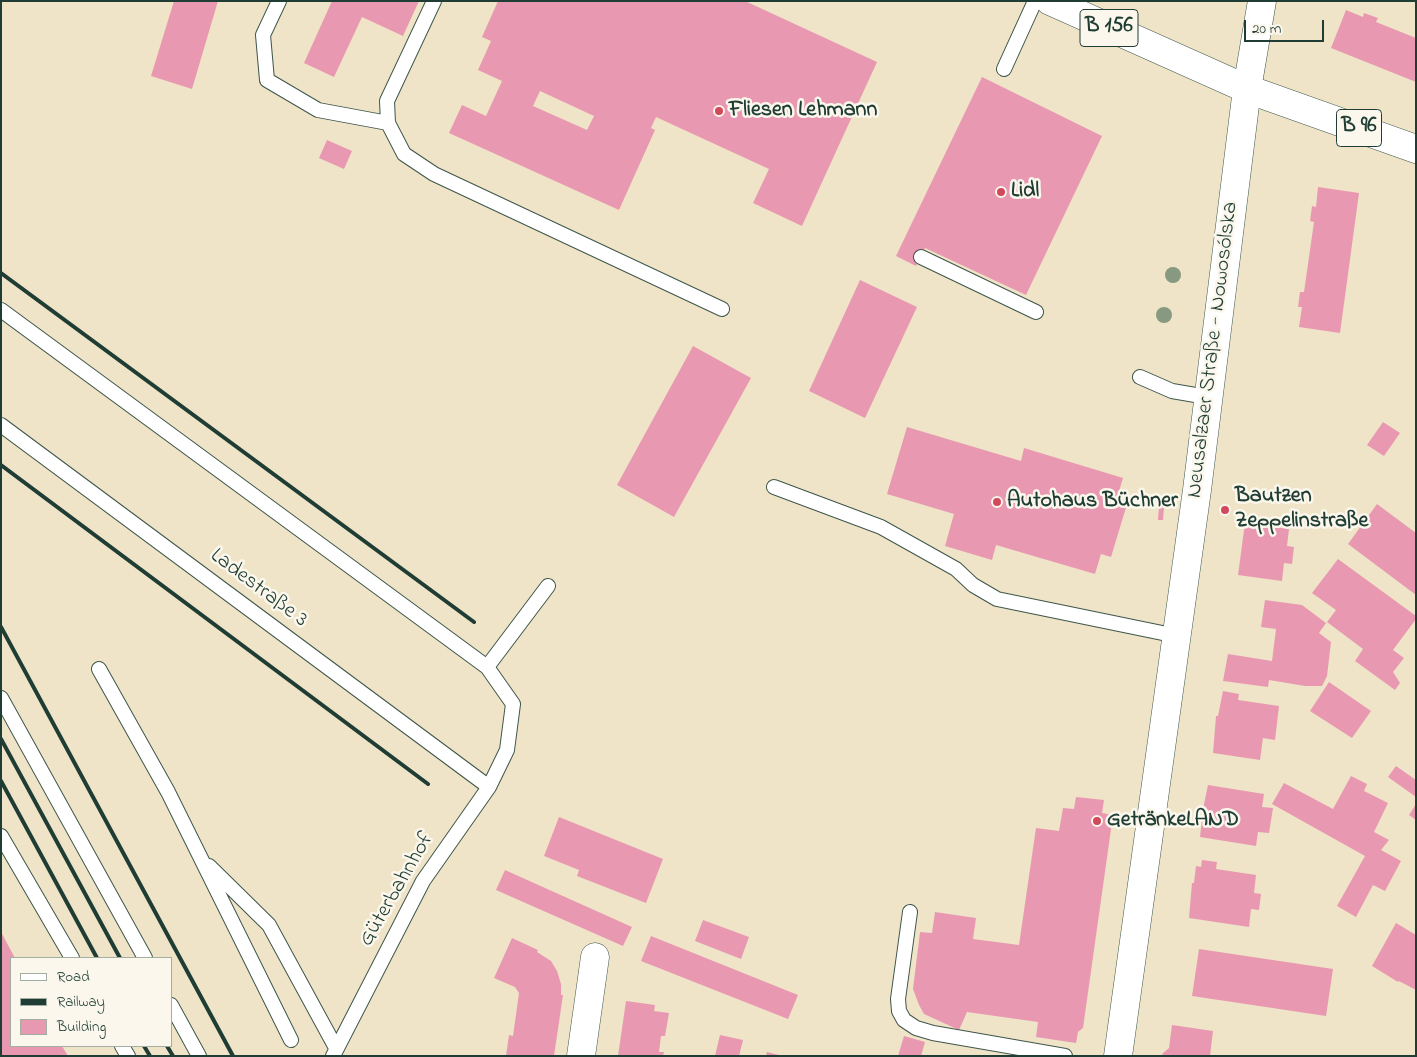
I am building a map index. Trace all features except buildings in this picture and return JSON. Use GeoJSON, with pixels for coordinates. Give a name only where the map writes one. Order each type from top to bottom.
{"type":"FeatureCollection","features":[{"type":"Feature","properties":{"kind":"main road","name":"B 156"},"geometry":{"type":"LineString","coordinates":[[1050,1],[1247,89]]}},
{"type":"Feature","properties":{"kind":"main road","name":"Neusalzaer Straße - Nowosólska"},"geometry":{"type":"LineString","coordinates":[[1118,1056],[1197,490],[1207,397],[1247,89],[1262,1]]}},
{"type":"Feature","properties":{"kind":"main road","name":"B 96"},"geometry":{"type":"LineString","coordinates":[[1247,89],[1416,149]]}},
{"type":"Feature","properties":{"kind":"main road"},"geometry":{"type":"LineString","coordinates":[[581,1056],[595,957]]}},
{"type":"Feature","properties":{"kind":"lane"},"geometry":{"type":"LineString","coordinates":[[279,1],[263,35],[267,80],[318,110],[388,123]]}},
{"type":"Feature","properties":{"kind":"lane"},"geometry":{"type":"LineString","coordinates":[[434,1],[387,101],[388,123],[404,154],[434,174],[722,309]]}},
{"type":"Feature","properties":{"kind":"lane"},"geometry":{"type":"LineString","coordinates":[[1004,69],[1035,1]]}},
{"type":"Feature","properties":{"kind":"lane"},"geometry":{"type":"LineString","coordinates":[[920,257],[1036,312]]}},
{"type":"Feature","properties":{"kind":"lane","name":"Güterbahnhof"},"geometry":{"type":"LineString","coordinates":[[1,310],[487,667],[513,704],[507,750],[489,787],[422,881],[334,1052]]}},
{"type":"Feature","properties":{"kind":"lane"},"geometry":{"type":"LineString","coordinates":[[1140,377],[1172,391],[1207,397]]}},
{"type":"Feature","properties":{"kind":"lane","name":"Ladestraße 3"},"geometry":{"type":"LineString","coordinates":[[1,425],[489,787]]}},
{"type":"Feature","properties":{"kind":"lane"},"geometry":{"type":"LineString","coordinates":[[774,487],[880,527],[956,569],[974,585],[997,599],[1176,636]]}},
{"type":"Feature","properties":{"kind":"lane"},"geometry":{"type":"LineString","coordinates":[[487,667],[548,586]]}},
{"type":"Feature","properties":{"kind":"lane"},"geometry":{"type":"LineString","coordinates":[[99,669],[168,792],[291,1040]]}},
{"type":"Feature","properties":{"kind":"lane"},"geometry":{"type":"LineString","coordinates":[[1,698],[144,957]]}},
{"type":"Feature","properties":{"kind":"lane"},"geometry":{"type":"LineString","coordinates":[[1,836],[71,957]]}},
{"type":"Feature","properties":{"kind":"lane"},"geometry":{"type":"LineString","coordinates":[[201,859],[269,925],[334,1052]]}},
{"type":"Feature","properties":{"kind":"lane"},"geometry":{"type":"LineString","coordinates":[[910,912],[898,999],[899,1011],[904,1020],[916,1028],[933,1033],[1065,1056]]}},
{"type":"Feature","properties":{"kind":"lane"},"geometry":{"type":"LineString","coordinates":[[172,1007],[199,1056]]}},
{"type":"Feature","properties":{"kind":"railway"},"geometry":{"type":"LineString","coordinates":[[1,273],[474,622]]}},
{"type":"Feature","properties":{"kind":"railway"},"geometry":{"type":"LineString","coordinates":[[1,465],[428,784]]}},
{"type":"Feature","properties":{"kind":"railway"},"geometry":{"type":"LineString","coordinates":[[1,627],[233,1056]]}},
{"type":"Feature","properties":{"kind":"railway"},"geometry":{"type":"LineString","coordinates":[[1,739],[119,957]]}},
{"type":"Feature","properties":{"kind":"railway"},"geometry":{"type":"LineString","coordinates":[[1,781],[96,957]]}},
{"type":"Feature","properties":{"kind":"railway"},"geometry":{"type":"LineString","coordinates":[[145,1047],[150,1056]]}},
{"type":"Feature","properties":{"kind":"railway"},"geometry":{"type":"LineString","coordinates":[[168,1047],[173,1056]]}},
{"type":"Feature","properties":{"kind":"place","name":"Fliesen Lehmann"},"geometry":{"type":"Point","coordinates":[719,111]}},
{"type":"Feature","properties":{"kind":"place","name":"Lidl"},"geometry":{"type":"Point","coordinates":[1001,192]}},
{"type":"Feature","properties":{"kind":"place","name":"Autohaus Büchner"},"geometry":{"type":"Point","coordinates":[997,502]}},
{"type":"Feature","properties":{"kind":"place","name":"Bautzen Zeppelinstraße"},"geometry":{"type":"Point","coordinates":[1225,510]}},
{"type":"Feature","properties":{"kind":"place","name":"GetränkeLAND"},"geometry":{"type":"Point","coordinates":[1097,821]}}]}
